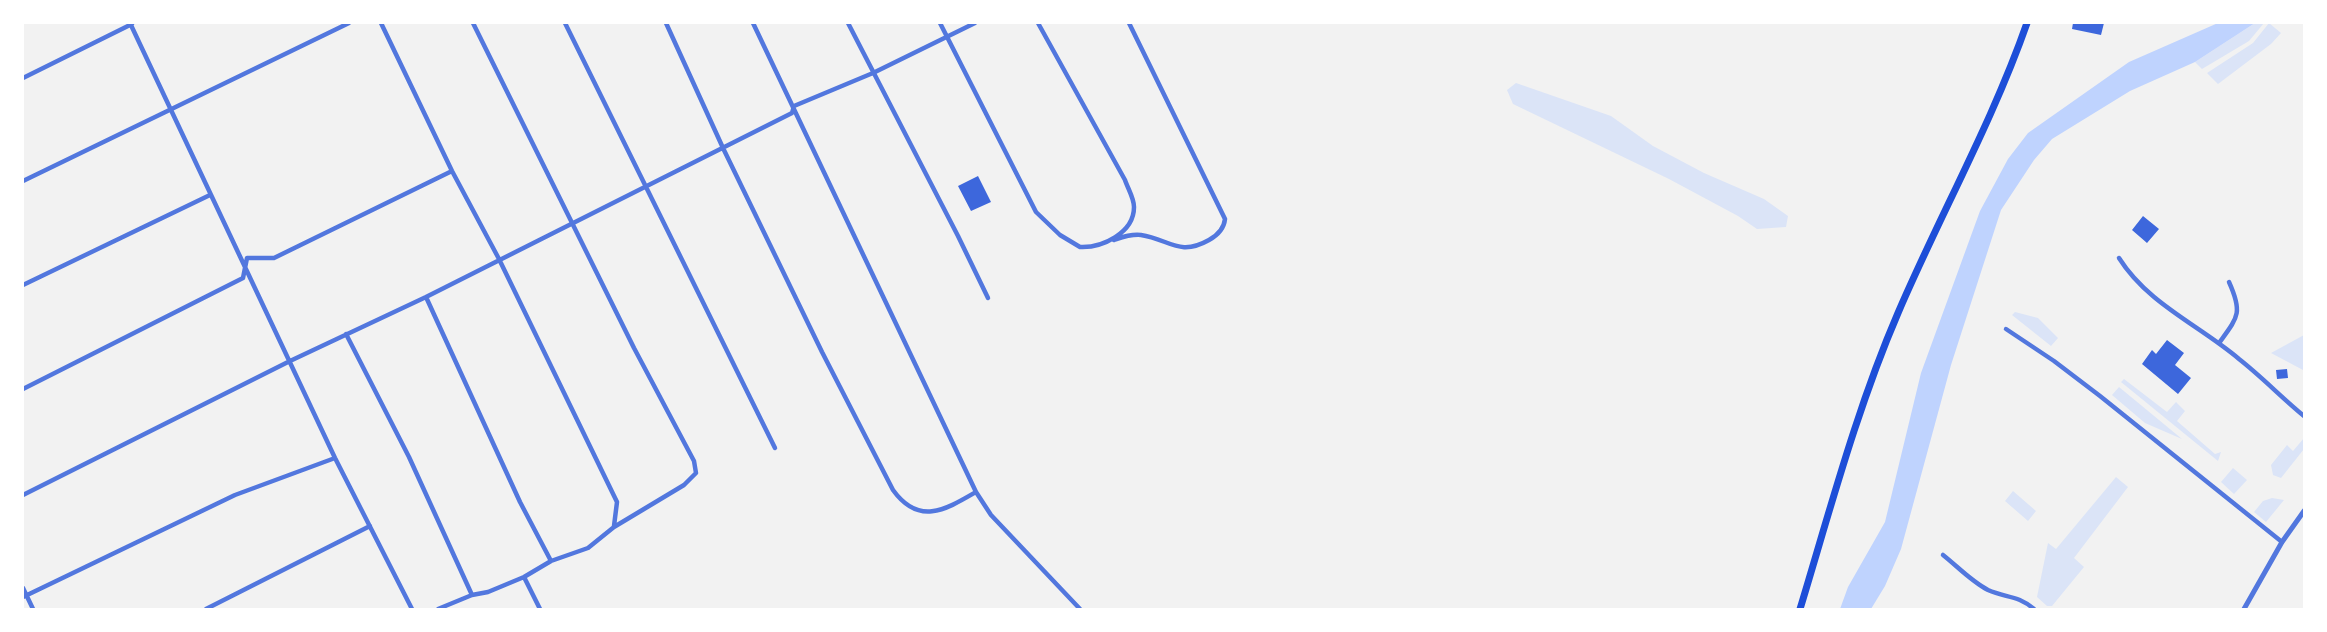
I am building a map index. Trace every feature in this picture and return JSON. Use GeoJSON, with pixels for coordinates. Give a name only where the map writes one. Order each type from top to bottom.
{"type":"FeatureCollection","features":[{"type":"Feature","properties":{"kind":"highway"},"geometry":{"type":"LineString","coordinates":[[1800,609],[1876,368],[1898,312],[1982,137],[2027,23]]}},
{"type":"Feature","properties":{"kind":"street"},"geometry":{"type":"LineString","coordinates":[[23,78],[132,23],[244,269],[335,458],[412,609]]}},
{"type":"Feature","properties":{"kind":"street"},"geometry":{"type":"LineString","coordinates":[[23,181],[349,23]]}},
{"type":"Feature","properties":{"kind":"street"},"geometry":{"type":"LineString","coordinates":[[381,23],[617,502],[614,527]]}},
{"type":"Feature","properties":{"kind":"street"},"geometry":{"type":"LineString","coordinates":[[438,609],[472,595],[488,592],[524,577],[551,561],[588,548],[614,527],[684,485],[696,473],[694,461],[473,23]]}},
{"type":"Feature","properties":{"kind":"street"},"geometry":{"type":"LineString","coordinates":[[565,23],[775,448]]}},
{"type":"Feature","properties":{"kind":"street"},"geometry":{"type":"LineString","coordinates":[[666,23],[723,148],[828,364],[893,490],[901,502],[928,512],[950,506],[976,492]]}},
{"type":"Feature","properties":{"kind":"street"},"geometry":{"type":"LineString","coordinates":[[753,23],[976,492],[991,515],[1080,609]]}},
{"type":"Feature","properties":{"kind":"street"},"geometry":{"type":"LineString","coordinates":[[848,23],[988,298]]}},
{"type":"Feature","properties":{"kind":"street"},"geometry":{"type":"LineString","coordinates":[[940,23],[1037,212],[1060,235],[1080,247],[1140,235],[1175,247],[1190,248],[1217,235],[1225,224],[1224,215],[1129,23]]}},
{"type":"Feature","properties":{"kind":"street"},"geometry":{"type":"LineString","coordinates":[[794,106],[873,73],[975,23]]}},
{"type":"Feature","properties":{"kind":"street"},"geometry":{"type":"LineString","coordinates":[[1038,23],[1125,180],[1132,199],[1134,205],[1131,221],[1113,240]]}},
{"type":"Feature","properties":{"kind":"street"},"geometry":{"type":"LineString","coordinates":[[23,495],[723,148],[792,113],[794,106]]}},
{"type":"Feature","properties":{"kind":"street"},"geometry":{"type":"LineString","coordinates":[[23,389],[243,278],[247,258],[274,258],[452,171]]}},
{"type":"Feature","properties":{"kind":"street"},"geometry":{"type":"LineString","coordinates":[[23,285],[210,194]]}},
{"type":"Feature","properties":{"kind":"street"},"geometry":{"type":"LineString","coordinates":[[2119,258],[2127,270],[2170,312],[2239,358],[2304,416]]}},
{"type":"Feature","properties":{"kind":"street"},"geometry":{"type":"LineString","coordinates":[[2219,344],[2236,320],[2238,302],[2229,282]]}},
{"type":"Feature","properties":{"kind":"street"},"geometry":{"type":"LineString","coordinates":[[426,297],[520,502],[551,561]]}},
{"type":"Feature","properties":{"kind":"street"},"geometry":{"type":"LineString","coordinates":[[2006,329],[2081,382],[2282,542]]}},
{"type":"Feature","properties":{"kind":"street"},"geometry":{"type":"LineString","coordinates":[[346,334],[409,457],[472,595]]}},
{"type":"Feature","properties":{"kind":"street"},"geometry":{"type":"LineString","coordinates":[[25,596],[235,495],[335,458]]}},
{"type":"Feature","properties":{"kind":"street"},"geometry":{"type":"LineString","coordinates":[[2244,609],[2282,542],[2304,511]]}},
{"type":"Feature","properties":{"kind":"street"},"geometry":{"type":"LineString","coordinates":[[206,609],[370,526]]}},
{"type":"Feature","properties":{"kind":"street"},"geometry":{"type":"LineString","coordinates":[[1942,555],[1984,588],[2023,599],[2034,609]]}},
{"type":"Feature","properties":{"kind":"street"},"geometry":{"type":"LineString","coordinates":[[524,577],[540,609]]}},
{"type":"Feature","properties":{"kind":"street"},"geometry":{"type":"LineString","coordinates":[[23,588],[33,609]]}},
{"type":"Feature","properties":{"kind":"shaded area"},"geometry":{"type":"Polygon","coordinates":[[[2255,23],[2264,23],[2249,41],[2202,69],[2195,62],[2255,23]]]}},
{"type":"Feature","properties":{"kind":"shaded area"},"geometry":{"type":"Polygon","coordinates":[[[2269,23],[2281,33],[2271,44],[2218,84],[2207,73],[2253,43],[2269,23]]]}},
{"type":"Feature","properties":{"kind":"shaded area"},"geometry":{"type":"Polygon","coordinates":[[[1516,83],[1611,116],[1653,146],[1704,173],[1764,199],[1788,216],[1786,227],[1757,229],[1669,179],[1513,104],[1507,90],[1516,83]]]}},
{"type":"Feature","properties":{"kind":"shaded area"},"geometry":{"type":"Polygon","coordinates":[[[2015,312],[2038,318],[2058,338],[2051,346],[2012,315],[2015,312]]]}},
{"type":"Feature","properties":{"kind":"shaded area"},"geometry":{"type":"Polygon","coordinates":[[[2304,335],[2303,370],[2271,353],[2304,335]]]}},
{"type":"Feature","properties":{"kind":"shaded area"},"geometry":{"type":"Polygon","coordinates":[[[2124,379],[2167,412],[2176,402],[2185,411],[2177,421],[2215,454],[2221,452],[2218,461],[2121,382],[2124,379]]]}},
{"type":"Feature","properties":{"kind":"shaded area"},"geometry":{"type":"Polygon","coordinates":[[[2119,387],[2182,439],[2145,423],[2112,395],[2119,387]]]}},
{"type":"Feature","properties":{"kind":"shaded area"},"geometry":{"type":"Polygon","coordinates":[[[2304,438],[2304,449],[2281,478],[2273,475],[2271,465],[2287,445],[2293,451],[2304,438]]]}},
{"type":"Feature","properties":{"kind":"shaded area"},"geometry":{"type":"Polygon","coordinates":[[[2233,468],[2247,480],[2234,494],[2221,482],[2233,468]]]}},
{"type":"Feature","properties":{"kind":"shaded area"},"geometry":{"type":"Polygon","coordinates":[[[2116,477],[2128,487],[2074,558],[2084,567],[2052,606],[2047,606],[2037,597],[2048,543],[2056,549],[2116,477]]]}},
{"type":"Feature","properties":{"kind":"shaded area"},"geometry":{"type":"Polygon","coordinates":[[[2013,491],[2036,511],[2028,521],[2005,501],[2013,491]]]}},
{"type":"Feature","properties":{"kind":"shaded area"},"geometry":{"type":"Polygon","coordinates":[[[2272,498],[2284,500],[2266,522],[2254,512],[2263,501],[2272,498]]]}},
{"type":"Feature","properties":{"kind":"water"},"geometry":{"type":"Polygon","coordinates":[[[2218,23],[2255,23],[2195,62],[2130,91],[2052,139],[2034,160],[2001,210],[1951,365],[1901,549],[1885,586],[1871,609],[1840,609],[1848,587],[1885,522],[1921,373],[1980,211],[2008,159],[2028,133],[2129,62],[2218,23]]]}},
{"type":"Feature","properties":{"kind":"building"},"geometry":{"type":"Polygon","coordinates":[[[2073,23],[2104,23],[2101,35],[2072,29],[2073,23]]]}},
{"type":"Feature","properties":{"kind":"building"},"geometry":{"type":"Polygon","coordinates":[[[978,176],[991,202],[971,211],[958,186],[978,176]]]}},
{"type":"Feature","properties":{"kind":"building"},"geometry":{"type":"Polygon","coordinates":[[[2143,216],[2159,229],[2147,243],[2132,230],[2143,216]]]}},
{"type":"Feature","properties":{"kind":"building"},"geometry":{"type":"Polygon","coordinates":[[[2167,340],[2184,353],[2175,365],[2191,378],[2178,394],[2142,364],[2152,350],[2156,354],[2167,340]]]}},
{"type":"Feature","properties":{"kind":"building"},"geometry":{"type":"Polygon","coordinates":[[[2287,369],[2288,378],[2277,379],[2276,370],[2287,369]]]}}]}
